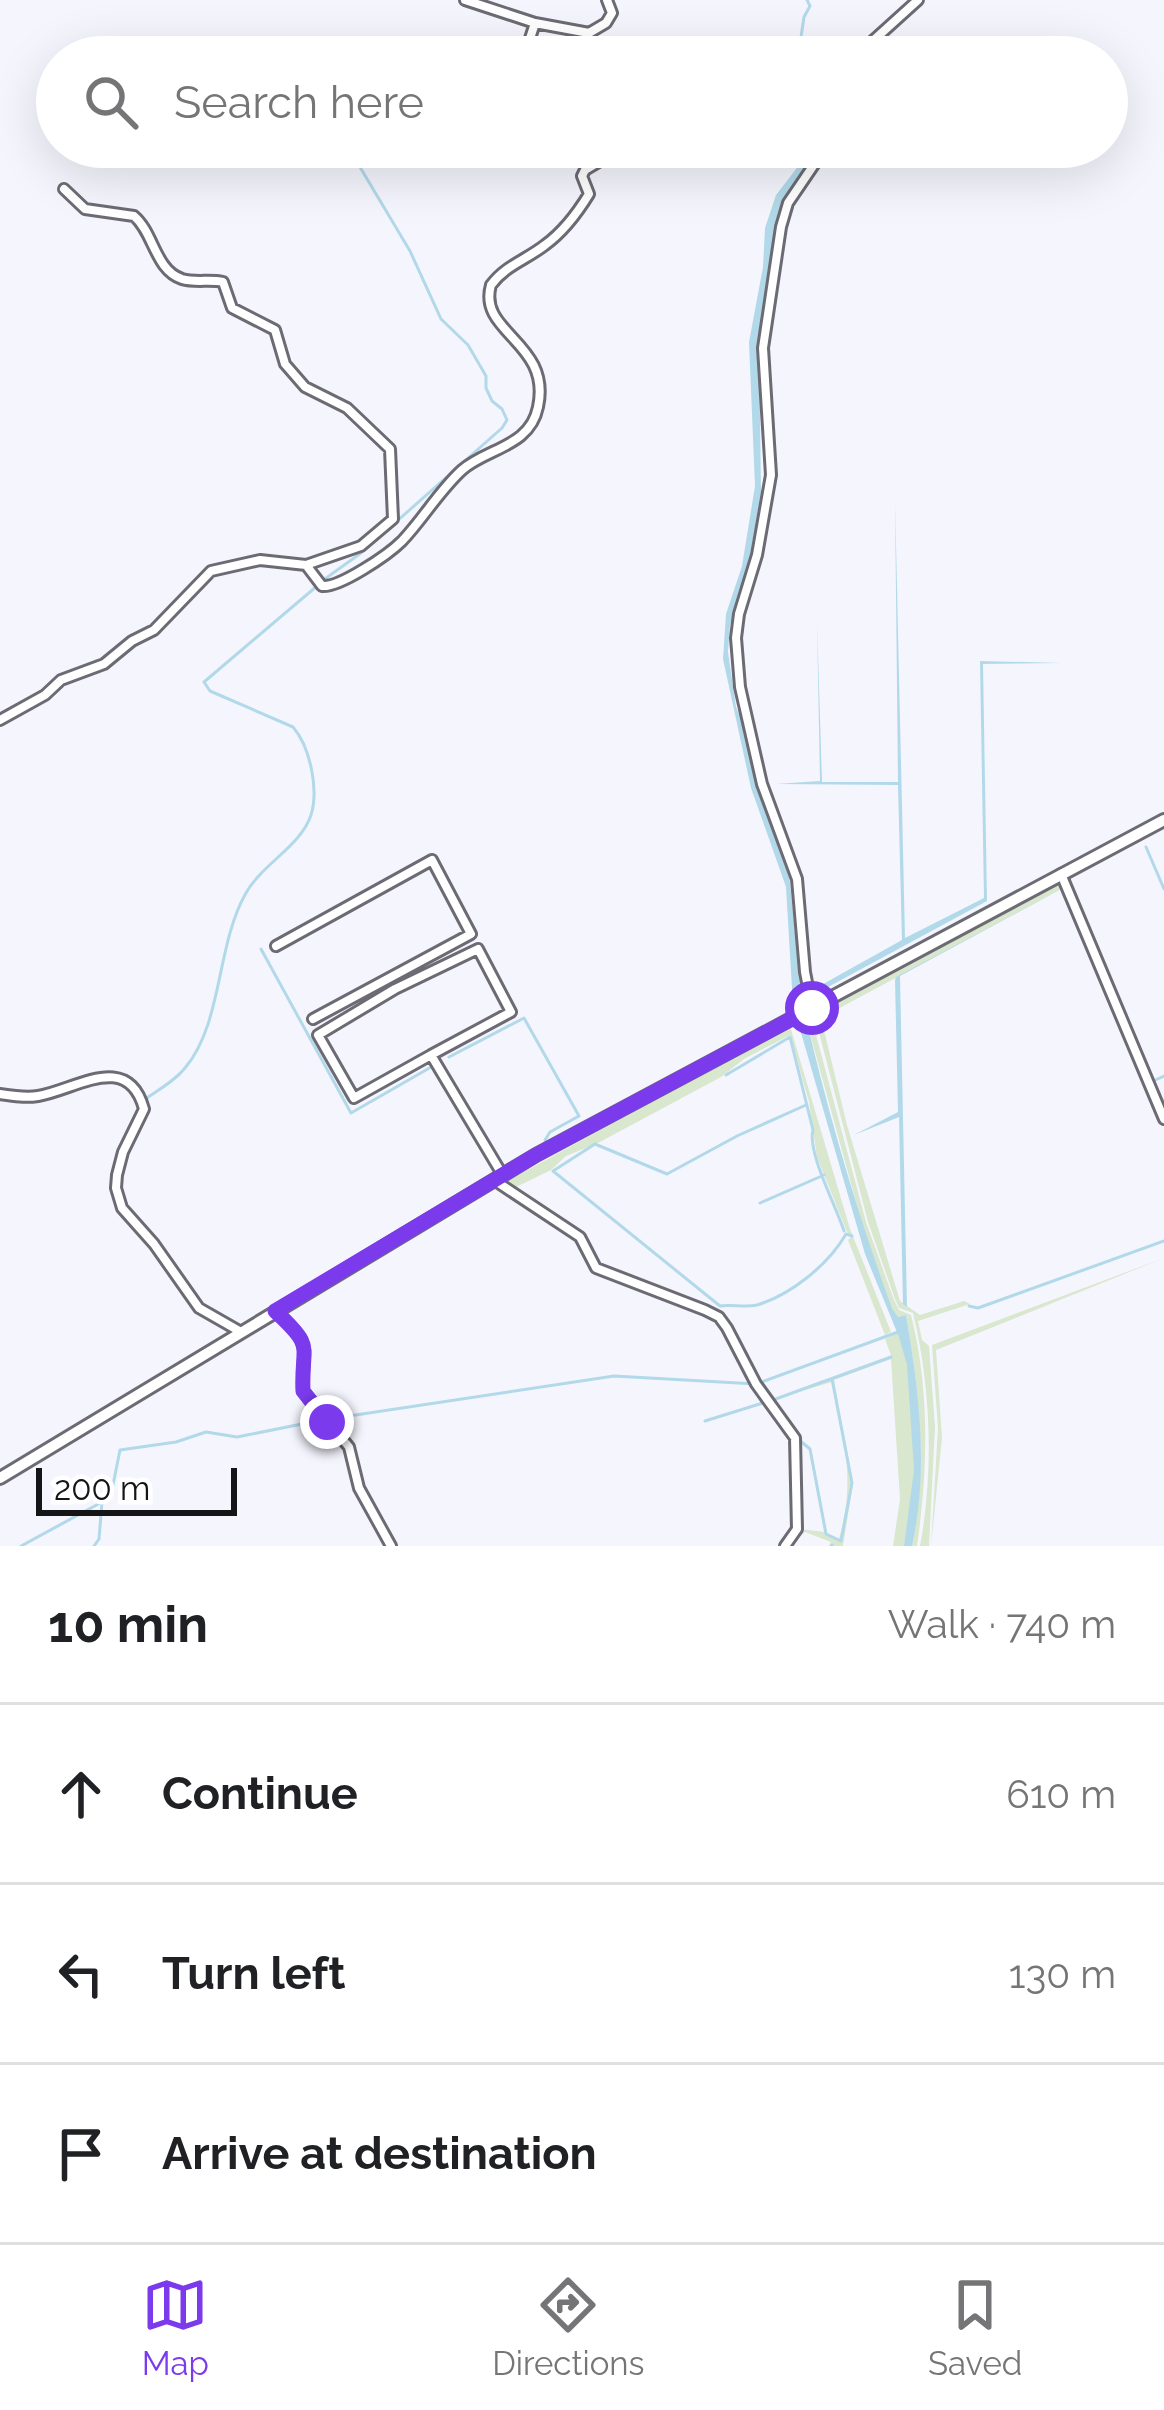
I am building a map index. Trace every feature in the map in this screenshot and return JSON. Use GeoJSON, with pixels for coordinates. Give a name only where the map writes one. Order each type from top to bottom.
{"type":"FeatureCollection","features":[{"type":"Feature","properties":{"kind":"main road"},"geometry":{"type":"LineString","coordinates":[[0,1478],[498,1177],[1164,820]]}},
{"type":"Feature","properties":{"kind":"street"},"geometry":{"type":"LineString","coordinates":[[465,0],[535,23],[589,33],[606,23],[612,13],[608,0]]}},
{"type":"Feature","properties":{"kind":"street"},"geometry":{"type":"LineString","coordinates":[[879,36],[918,0]]}},
{"type":"Feature","properties":{"kind":"street"},"geometry":{"type":"LineString","coordinates":[[531,36],[535,23]]}},
{"type":"Feature","properties":{"kind":"street"},"geometry":{"type":"LineString","coordinates":[[306,565],[322,586],[336,585],[401,542],[470,464],[508,446],[524,431],[539,406],[538,368],[491,312],[491,285],[514,262],[547,244],[575,214],[590,194],[582,176],[588,168]]}},
{"type":"Feature","properties":{"kind":"street"},"geometry":{"type":"LineString","coordinates":[[810,1009],[795,870],[762,784],[740,687],[736,638],[771,475],[763,348],[781,226],[788,203],[812,168]]}},
{"type":"Feature","properties":{"kind":"street"},"geometry":{"type":"LineString","coordinates":[[0,720],[45,695],[61,680],[104,664],[154,630],[212,571],[260,560],[306,565],[354,551],[393,519],[389,448],[347,408],[305,387],[285,364],[275,330],[232,308],[223,282],[184,280],[166,268],[149,233],[134,216],[86,209],[64,189]]}},
{"type":"Feature","properties":{"kind":"street"},"geometry":{"type":"LineString","coordinates":[[276,946],[432,860],[471,934],[314,1019]]}},
{"type":"Feature","properties":{"kind":"street"},"geometry":{"type":"LineString","coordinates":[[1061,874],[1164,1119]]}},
{"type":"Feature","properties":{"kind":"street"},"geometry":{"type":"LineString","coordinates":[[446,948],[453,960]]}},
{"type":"Feature","properties":{"kind":"street"},"geometry":{"type":"LineString","coordinates":[[473,950],[481,952],[512,1010],[354,1098],[318,1035],[395,989],[473,950]]}},
{"type":"Feature","properties":{"kind":"street"},"geometry":{"type":"LineString","coordinates":[[389,979],[395,989]]}},
{"type":"Feature","properties":{"kind":"street"},"geometry":{"type":"LineString","coordinates":[[333,1009],[339,1022]]}},
{"type":"Feature","properties":{"kind":"street"},"geometry":{"type":"LineString","coordinates":[[431,1055],[498,1177],[580,1237],[596,1268],[719,1317],[756,1384],[795,1438],[797,1529],[785,1546]]}},
{"type":"Feature","properties":{"kind":"street"},"geometry":{"type":"LineString","coordinates":[[0,1094],[38,1096],[102,1077],[130,1085],[144,1109],[117,1174],[122,1208],[199,1308],[242,1331]]}},
{"type":"Feature","properties":{"kind":"street"},"geometry":{"type":"LineString","coordinates":[[275,1311],[303,1338],[307,1357],[303,1391],[349,1447],[359,1488],[391,1546]]}},
{"type":"Feature","properties":{"kind":"green space"},"geometry":{"type":"Polygon","coordinates":[[[1060,880],[1065,887],[821,1018],[847,1125],[900,1301],[920,1315],[964,1301],[970,1304],[918,1321],[922,1340],[929,1346],[935,1427],[929,1546],[920,1546],[929,1459],[919,1341],[913,1313],[899,1308],[868,1222],[814,1013],[1060,880]]]}},
{"type":"Feature","properties":{"kind":"green space"},"geometry":{"type":"Polygon","coordinates":[[[811,1016],[866,1222],[894,1300],[899,1310],[911,1315],[917,1343],[925,1430],[917,1546],[912,1546],[920,1489],[920,1430],[906,1315],[898,1317],[892,1308],[867,1242],[806,1019],[811,1016]]]}},
{"type":"Feature","properties":{"kind":"green space"},"geometry":{"type":"Polygon","coordinates":[[[790,1026],[850,1229],[891,1332],[885,1335],[848,1240],[852,1236],[817,1157],[809,1102],[790,1035],[721,1077],[566,1156],[551,1170],[514,1188],[504,1183],[790,1026]]]}},
{"type":"Feature","properties":{"kind":"green space"},"geometry":{"type":"Polygon","coordinates":[[[1164,1258],[936,1350],[942,1438],[931,1546],[938,1428],[932,1345],[1164,1258]]]}},
{"type":"Feature","properties":{"kind":"green space"},"geometry":{"type":"Polygon","coordinates":[[[898,1333],[911,1384],[915,1439],[904,1546],[893,1546],[900,1499],[891,1359],[834,1380],[853,1483],[843,1546],[829,1546],[831,1542],[805,1532],[789,1546],[799,1529],[825,1532],[809,1450],[796,1436],[811,1448],[827,1533],[839,1539],[847,1498],[846,1460],[832,1382],[771,1400],[885,1359],[891,1355],[885,1339],[898,1333]]]}},
{"type":"Feature","properties":{"kind":"water"},"geometry":{"type":"Polygon","coordinates":[[[797,168],[805,168],[778,213],[759,342],[761,493],[728,652],[757,790],[789,874],[805,994],[802,1001],[831,1117],[892,1308],[898,1317],[906,1315],[920,1430],[920,1488],[912,1546],[904,1546],[914,1470],[907,1365],[865,1254],[793,1005],[786,887],[751,788],[723,659],[726,614],[742,566],[755,486],[749,342],[765,228],[776,195],[797,168]]]}},
{"type":"Feature","properties":{"kind":"water"},"geometry":{"type":"Polygon","coordinates":[[[895,500],[905,938],[984,898],[980,661],[1063,663],[983,664],[987,901],[817,993],[816,988],[902,940],[898,785],[776,784],[820,781],[817,622],[822,782],[898,782],[895,500]]]}},
{"type":"Feature","properties":{"kind":"water"},"geometry":{"type":"Polygon","coordinates":[[[1065,887],[900,976],[907,1307],[903,1304],[899,1117],[854,1135],[898,1112],[896,977],[1065,887]]]}},
{"type":"Feature","properties":{"kind":"waterway"},"geometry":{"type":"LineString","coordinates":[[801,36],[810,6],[807,0]]}},
{"type":"Feature","properties":{"kind":"waterway"},"geometry":{"type":"LineString","coordinates":[[322,581],[361,553],[507,420],[492,401],[486,376],[468,345],[441,319],[410,251],[361,168]]}},
{"type":"Feature","properties":{"kind":"waterway"},"geometry":{"type":"LineString","coordinates":[[141,1102],[176,1078],[197,1050],[236,914],[262,873],[299,836],[313,805],[308,757],[293,727],[210,691],[204,682],[317,586]]}},
{"type":"Feature","properties":{"kind":"waterway"},"geometry":{"type":"LineString","coordinates":[[1146,847],[1164,889]]}},
{"type":"Feature","properties":{"kind":"waterway"},"geometry":{"type":"LineString","coordinates":[[261,949],[351,1113],[433,1066]]}},
{"type":"Feature","properties":{"kind":"waterway"},"geometry":{"type":"LineString","coordinates":[[449,1057],[524,1018],[579,1116],[550,1132],[545,1140]]}},
{"type":"Feature","properties":{"kind":"waterway"},"geometry":{"type":"LineString","coordinates":[[726,1075],[790,1037],[814,1152],[844,1231]]}},
{"type":"Feature","properties":{"kind":"waterway"},"geometry":{"type":"LineString","coordinates":[[1153,1081],[1164,1076]]}},
{"type":"Feature","properties":{"kind":"waterway"},"geometry":{"type":"LineString","coordinates":[[806,1105],[667,1174],[595,1144],[553,1171],[720,1306],[757,1305],[783,1294],[819,1267],[846,1234],[852,1236]]}},
{"type":"Feature","properties":{"kind":"waterway"},"geometry":{"type":"LineString","coordinates":[[760,1203],[824,1175]]}},
{"type":"Feature","properties":{"kind":"waterway"},"geometry":{"type":"LineString","coordinates":[[969,1306],[978,1308],[1164,1241]]}},
{"type":"Feature","properties":{"kind":"waterway"},"geometry":{"type":"LineString","coordinates":[[329,1419],[614,1376],[756,1384],[898,1332]]}},
{"type":"Feature","properties":{"kind":"waterway"},"geometry":{"type":"LineString","coordinates":[[773,1400],[891,1357]]}},
{"type":"Feature","properties":{"kind":"waterway"},"geometry":{"type":"LineString","coordinates":[[798,1439],[810,1449],[826,1534],[841,1541],[852,1483],[832,1379]]}},
{"type":"Feature","properties":{"kind":"waterway"},"geometry":{"type":"LineString","coordinates":[[705,1421],[766,1402]]}},
{"type":"Feature","properties":{"kind":"waterway"},"geometry":{"type":"LineString","coordinates":[[94,1546],[99,1539],[102,1502],[112,1490],[120,1450],[176,1442],[206,1432],[237,1437],[322,1420]]}},
{"type":"Feature","properties":{"kind":"waterway"},"geometry":{"type":"LineString","coordinates":[[21,1546],[102,1502]]}},
{"type":"Feature","properties":{"kind":"route"},"geometry":{"type":"LineString","coordinates":[[327,1422],[303,1391],[307,1357],[303,1338],[275,1311],[536,1155],[812,1008]]}}]}
